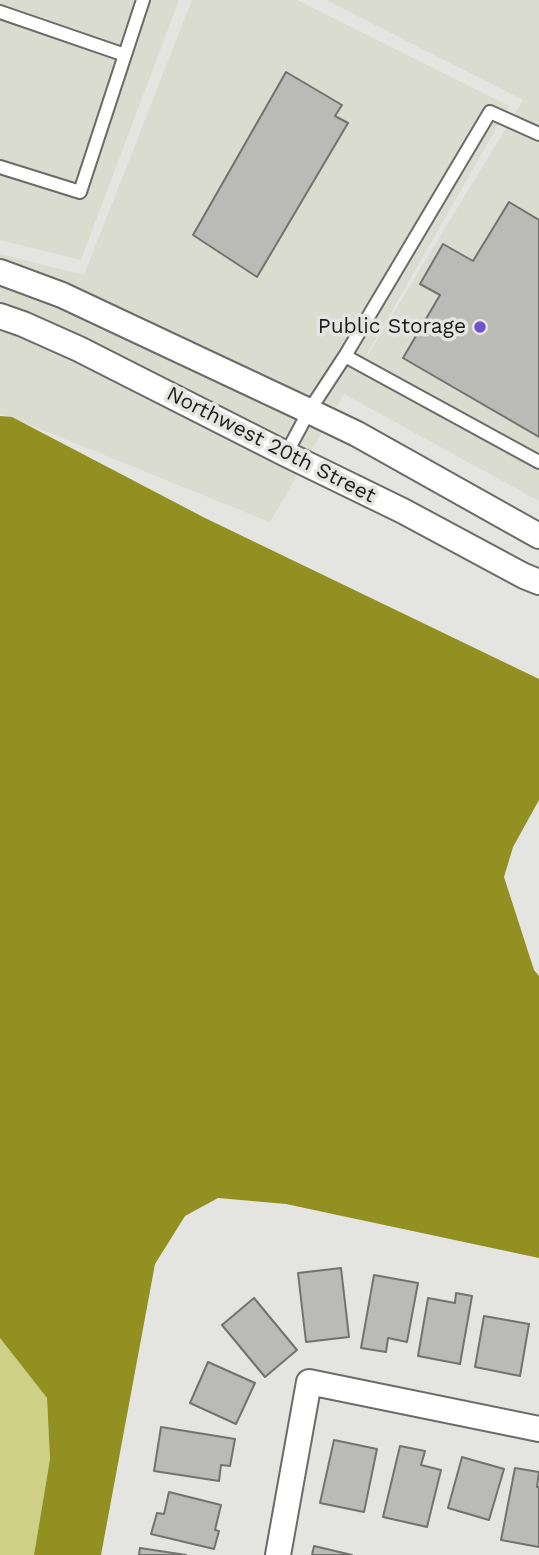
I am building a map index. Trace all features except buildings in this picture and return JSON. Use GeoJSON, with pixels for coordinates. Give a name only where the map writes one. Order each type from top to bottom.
{"type":"FeatureCollection","features":[{"type":"Feature","properties":{"kind":"street","name":"Northwest 20th Street"},"geometry":{"type":"LineString","coordinates":[[0,272],[62,295],[357,434],[539,536]]}},
{"type":"Feature","properties":{"kind":"street","name":"Northwest 20th Street"},"geometry":{"type":"LineString","coordinates":[[0,316],[79,349],[404,511],[539,582]]}},
{"type":"Feature","properties":{"kind":"street"},"geometry":{"type":"LineString","coordinates":[[278,1555],[309,1382],[539,1429]]}},
{"type":"Feature","properties":{"kind":"lane"},"geometry":{"type":"LineString","coordinates":[[0,167],[80,192],[143,0]]}},
{"type":"Feature","properties":{"kind":"lane"},"geometry":{"type":"LineString","coordinates":[[0,12],[125,55]]}},
{"type":"Feature","properties":{"kind":"lane"},"geometry":{"type":"LineString","coordinates":[[286,454],[309,411],[345,356],[490,112],[539,134]]}},
{"type":"Feature","properties":{"kind":"lane"},"geometry":{"type":"LineString","coordinates":[[345,356],[539,462]]}},
{"type":"Feature","properties":{"kind":"shaded area"},"geometry":{"type":"Polygon","coordinates":[[[0,0],[179,0],[81,260],[0,240],[0,0]]]}},
{"type":"Feature","properties":{"kind":"shaded area"},"geometry":{"type":"Polygon","coordinates":[[[192,0],[297,0],[509,106],[349,386],[523,100],[326,0],[539,0],[539,501],[344,394],[270,522],[0,413],[0,254],[84,275],[192,0]]]}},
{"type":"Feature","properties":{"kind":"shaded area"},"geometry":{"type":"Polygon","coordinates":[[[0,416],[12,417],[205,518],[539,679],[539,800],[513,847],[504,877],[534,970],[539,976],[539,1258],[286,1204],[218,1198],[185,1216],[155,1264],[101,1555],[34,1555],[50,1459],[47,1398],[0,1338],[0,416]]]}},
{"type":"Feature","properties":{"kind":"green space"},"geometry":{"type":"Polygon","coordinates":[[[0,1338],[47,1398],[50,1459],[34,1555],[0,1555],[0,1338]]]}},
{"type":"Feature","properties":{"kind":"place","name":"Public Storage"},"geometry":{"type":"Point","coordinates":[480,327]}}]}
